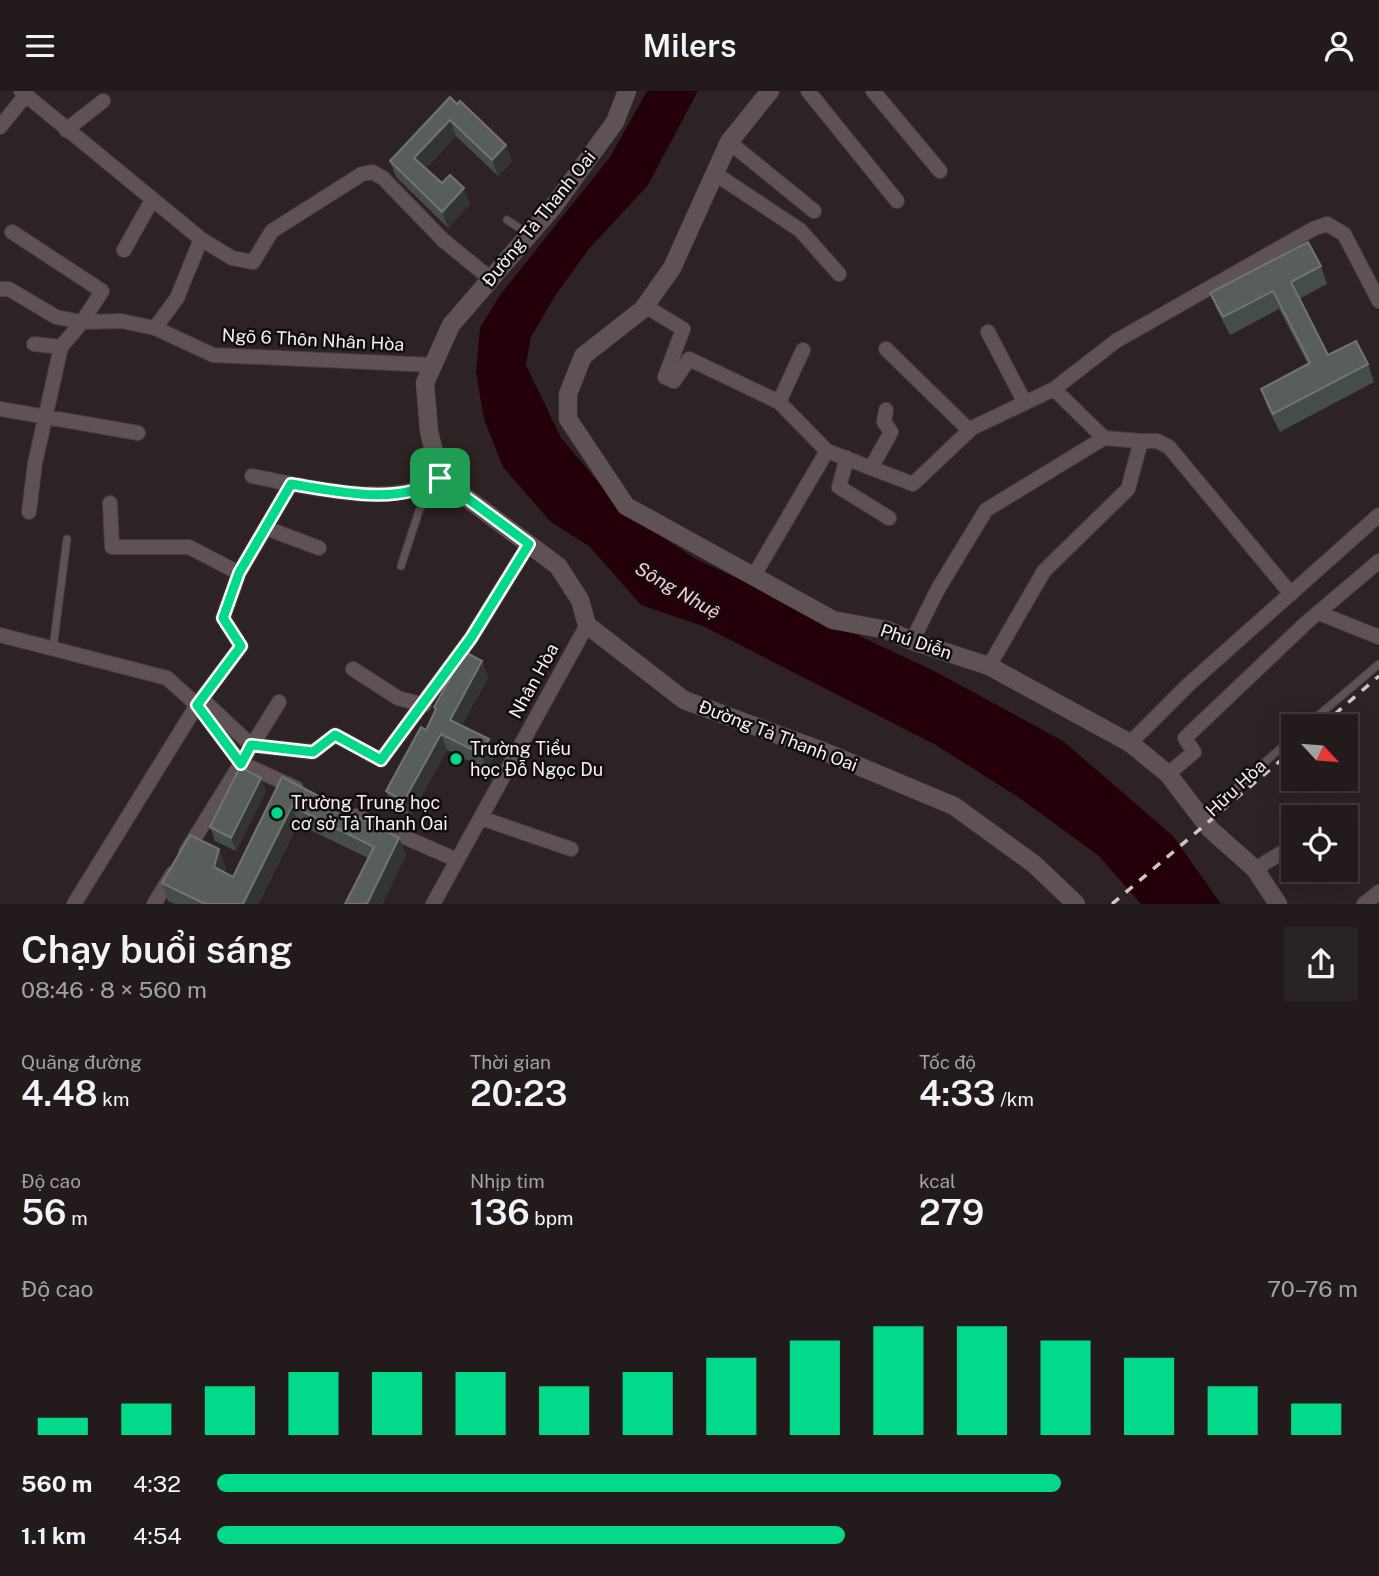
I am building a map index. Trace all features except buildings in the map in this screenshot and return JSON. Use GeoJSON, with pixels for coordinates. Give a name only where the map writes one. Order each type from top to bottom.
{"type":"FeatureCollection","features":[{"type":"Feature","properties":{"kind":"street","name":"Đường Tả Thanh Oai"},"geometry":{"type":"LineString","coordinates":[[436,482],[425,383],[451,325],[530,235],[615,123],[628,91]]}},
{"type":"Feature","properties":{"kind":"street"},"geometry":{"type":"LineString","coordinates":[[769,91],[729,142],[672,268],[645,306],[683,329],[665,377],[674,381],[689,359],[779,401],[827,451],[913,484],[969,430],[1054,389],[1116,341],[1313,229],[1327,224],[1344,234],[1379,301]]}},
{"type":"Feature","properties":{"kind":"street"},"geometry":{"type":"LineString","coordinates":[[808,91],[898,201]]}},
{"type":"Feature","properties":{"kind":"street"},"geometry":{"type":"LineString","coordinates":[[873,91],[940,171]]}},
{"type":"Feature","properties":{"kind":"street"},"geometry":{"type":"LineString","coordinates":[[0,127],[23,93],[201,239],[232,258],[253,262],[272,231],[362,174],[372,172],[383,179],[443,240],[492,280]]}},
{"type":"Feature","properties":{"kind":"street"},"geometry":{"type":"LineString","coordinates":[[66,130],[103,101]]}},
{"type":"Feature","properties":{"kind":"street"},"geometry":{"type":"LineString","coordinates":[[729,142],[814,211]]}},
{"type":"Feature","properties":{"kind":"street"},"geometry":{"type":"LineString","coordinates":[[714,173],[800,230],[839,274]]}},
{"type":"Feature","properties":{"kind":"street"},"geometry":{"type":"LineString","coordinates":[[124,250],[152,200]]}},
{"type":"Feature","properties":{"kind":"street"},"geometry":{"type":"LineString","coordinates":[[12,232],[102,291],[82,323],[61,347],[35,463],[29,512]]}},
{"type":"Feature","properties":{"kind":"street"},"geometry":{"type":"LineString","coordinates":[[155,328],[177,298],[201,239]]}},
{"type":"Feature","properties":{"kind":"street"},"geometry":{"type":"LineString","coordinates":[[0,289],[9,289],[56,317],[82,323]]}},
{"type":"Feature","properties":{"kind":"street","name":"Phú Diễn"},"geometry":{"type":"LineString","coordinates":[[645,306],[583,356],[568,394],[568,419],[626,506],[833,620],[887,630],[989,666],[1130,743],[1168,773],[1202,818]]}},
{"type":"Feature","properties":{"kind":"street","name":"Ngõ 6 Thôn Nhân Hòa"},"geometry":{"type":"LineString","coordinates":[[82,323],[121,321],[155,328],[213,355],[433,365]]}},
{"type":"Feature","properties":{"kind":"street"},"geometry":{"type":"LineString","coordinates":[[988,332],[1025,403]]}},
{"type":"Feature","properties":{"kind":"street"},"geometry":{"type":"LineString","coordinates":[[34,344],[61,347]]}},
{"type":"Feature","properties":{"kind":"street"},"geometry":{"type":"LineString","coordinates":[[886,349],[969,430]]}},
{"type":"Feature","properties":{"kind":"street"},"geometry":{"type":"LineString","coordinates":[[779,401],[803,350]]}},
{"type":"Feature","properties":{"kind":"street"},"geometry":{"type":"LineString","coordinates":[[1054,389],[1104,438]]}},
{"type":"Feature","properties":{"kind":"street"},"geometry":{"type":"LineString","coordinates":[[0,409],[138,433]]}},
{"type":"Feature","properties":{"kind":"street"},"geometry":{"type":"LineString","coordinates":[[872,468],[891,432],[884,422],[886,410]]}},
{"type":"Feature","properties":{"kind":"street"},"geometry":{"type":"LineString","coordinates":[[912,641],[938,589],[986,510],[1104,438],[1163,443],[1174,452],[1225,519],[1291,594]]}},
{"type":"Feature","properties":{"kind":"street"},"geometry":{"type":"LineString","coordinates":[[989,666],[1044,571],[1128,489],[1141,441]]}},
{"type":"Feature","properties":{"kind":"street"},"geometry":{"type":"LineString","coordinates":[[753,577],[827,451]]}},
{"type":"Feature","properties":{"kind":"street"},"geometry":{"type":"LineString","coordinates":[[847,458],[839,487],[889,518]]}},
{"type":"Feature","properties":{"kind":"street"},"geometry":{"type":"LineString","coordinates":[[252,476],[291,484],[397,494],[436,482],[558,566],[580,600],[587,625]]}},
{"type":"Feature","properties":{"kind":"street"},"geometry":{"type":"LineString","coordinates":[[74,904],[199,702],[241,646],[223,618],[239,573],[291,484]]}},
{"type":"Feature","properties":{"kind":"street"},"geometry":{"type":"LineString","coordinates":[[110,503],[112,547],[190,547],[239,573]]}},
{"type":"Feature","properties":{"kind":"street"},"geometry":{"type":"LineString","coordinates":[[1130,743],[1188,685],[1379,515]]}},
{"type":"Feature","properties":{"kind":"street"},"geometry":{"type":"LineString","coordinates":[[266,528],[319,548]]}},
{"type":"Feature","properties":{"kind":"street"},"geometry":{"type":"LineString","coordinates":[[0,635],[167,678],[251,745],[313,752],[335,735],[381,760],[424,705],[529,544]]}},
{"type":"Feature","properties":{"kind":"street"},"geometry":{"type":"LineString","coordinates":[[1168,773],[1194,752],[1185,737],[1379,561]]}},
{"type":"Feature","properties":{"kind":"street"},"geometry":{"type":"LineString","coordinates":[[1320,613],[1379,637]]}},
{"type":"Feature","properties":{"kind":"street","name":"Đường Tả Thanh Oai"},"geometry":{"type":"LineString","coordinates":[[587,625],[684,700],[709,712],[825,752],[954,806],[1034,864],[1076,904]]}},
{"type":"Feature","properties":{"kind":"street","name":"Nhân Hòa"},"geometry":{"type":"LineString","coordinates":[[433,904],[587,625]]}},
{"type":"Feature","properties":{"kind":"street"},"geometry":{"type":"LineString","coordinates":[[353,669],[398,698],[424,705]]}},
{"type":"Feature","properties":{"kind":"street"},"geometry":{"type":"LineString","coordinates":[[199,702],[241,764],[310,794]]}},
{"type":"Feature","properties":{"kind":"street"},"geometry":{"type":"LineString","coordinates":[[154,904],[279,702]]}},
{"type":"Feature","properties":{"kind":"street"},"geometry":{"type":"LineString","coordinates":[[346,811],[457,860]]}},
{"type":"Feature","properties":{"kind":"street"},"geometry":{"type":"LineString","coordinates":[[481,818],[571,849]]}},
{"type":"Feature","properties":{"kind":"street","name":"Hữu Hòa"},"geometry":{"type":"LineString","coordinates":[[1202,818],[1210,829],[1255,869],[1278,904]]}},
{"type":"Feature","properties":{"kind":"street"},"geometry":{"type":"LineString","coordinates":[[1255,869],[1281,853]]}},
{"type":"Feature","properties":{"kind":"street"},"geometry":{"type":"LineString","coordinates":[[1364,904],[1379,892]]}},
{"type":"Feature","properties":{"kind":"lane"},"geometry":{"type":"LineString","coordinates":[[507,220],[530,235]]}},
{"type":"Feature","properties":{"kind":"lane"},"geometry":{"type":"LineString","coordinates":[[401,566],[419,511],[436,482]]}},
{"type":"Feature","properties":{"kind":"lane"},"geometry":{"type":"LineString","coordinates":[[53,648],[66,539]]}},
{"type":"Feature","properties":{"kind":"lane"},"geometry":{"type":"LineString","coordinates":[[1320,714],[1379,664]]}},
{"type":"Feature","properties":{"kind":"lane","name":"Hữu Hòa"},"geometry":{"type":"LineString","coordinates":[[1202,818],[1281,748]]}},
{"type":"Feature","properties":{"kind":"water","name":"Sông Nhuệ"},"geometry":{"type":"Polygon","coordinates":[[[647,91],[698,91],[648,185],[588,250],[555,296],[531,337],[526,365],[561,438],[622,510],[694,558],[936,672],[1063,741],[1173,836],[1221,904],[1141,904],[1099,856],[1021,799],[936,745],[703,626],[641,605],[589,546],[551,522],[503,467],[484,419],[476,372],[480,328],[500,295],[610,157],[647,91]]]}},
{"type":"Feature","properties":{"kind":"railway"},"geometry":{"type":"LineString","coordinates":[[1335,714],[1379,676]]}},
{"type":"Feature","properties":{"kind":"railway"},"geometry":{"type":"LineString","coordinates":[[1112,904],[1281,760]]}},
{"type":"Feature","properties":{"kind":"place","name":"Trường Tiểu học Đỗ Ngọc Du"},"geometry":{"type":"Point","coordinates":[456,759]}},
{"type":"Feature","properties":{"kind":"place","name":"Trường Trung học cơ sở Tả Thanh Oai"},"geometry":{"type":"Point","coordinates":[277,813]}},
{"type":"Feature","properties":{"kind":"route"},"geometry":{"type":"LineString","coordinates":[[440,478],[529,544],[471,638],[381,760],[335,735],[313,752],[251,745],[241,764],[197,705],[241,646],[223,618],[239,573],[291,484],[334,491],[397,494],[432,485],[440,478]]}}]}
